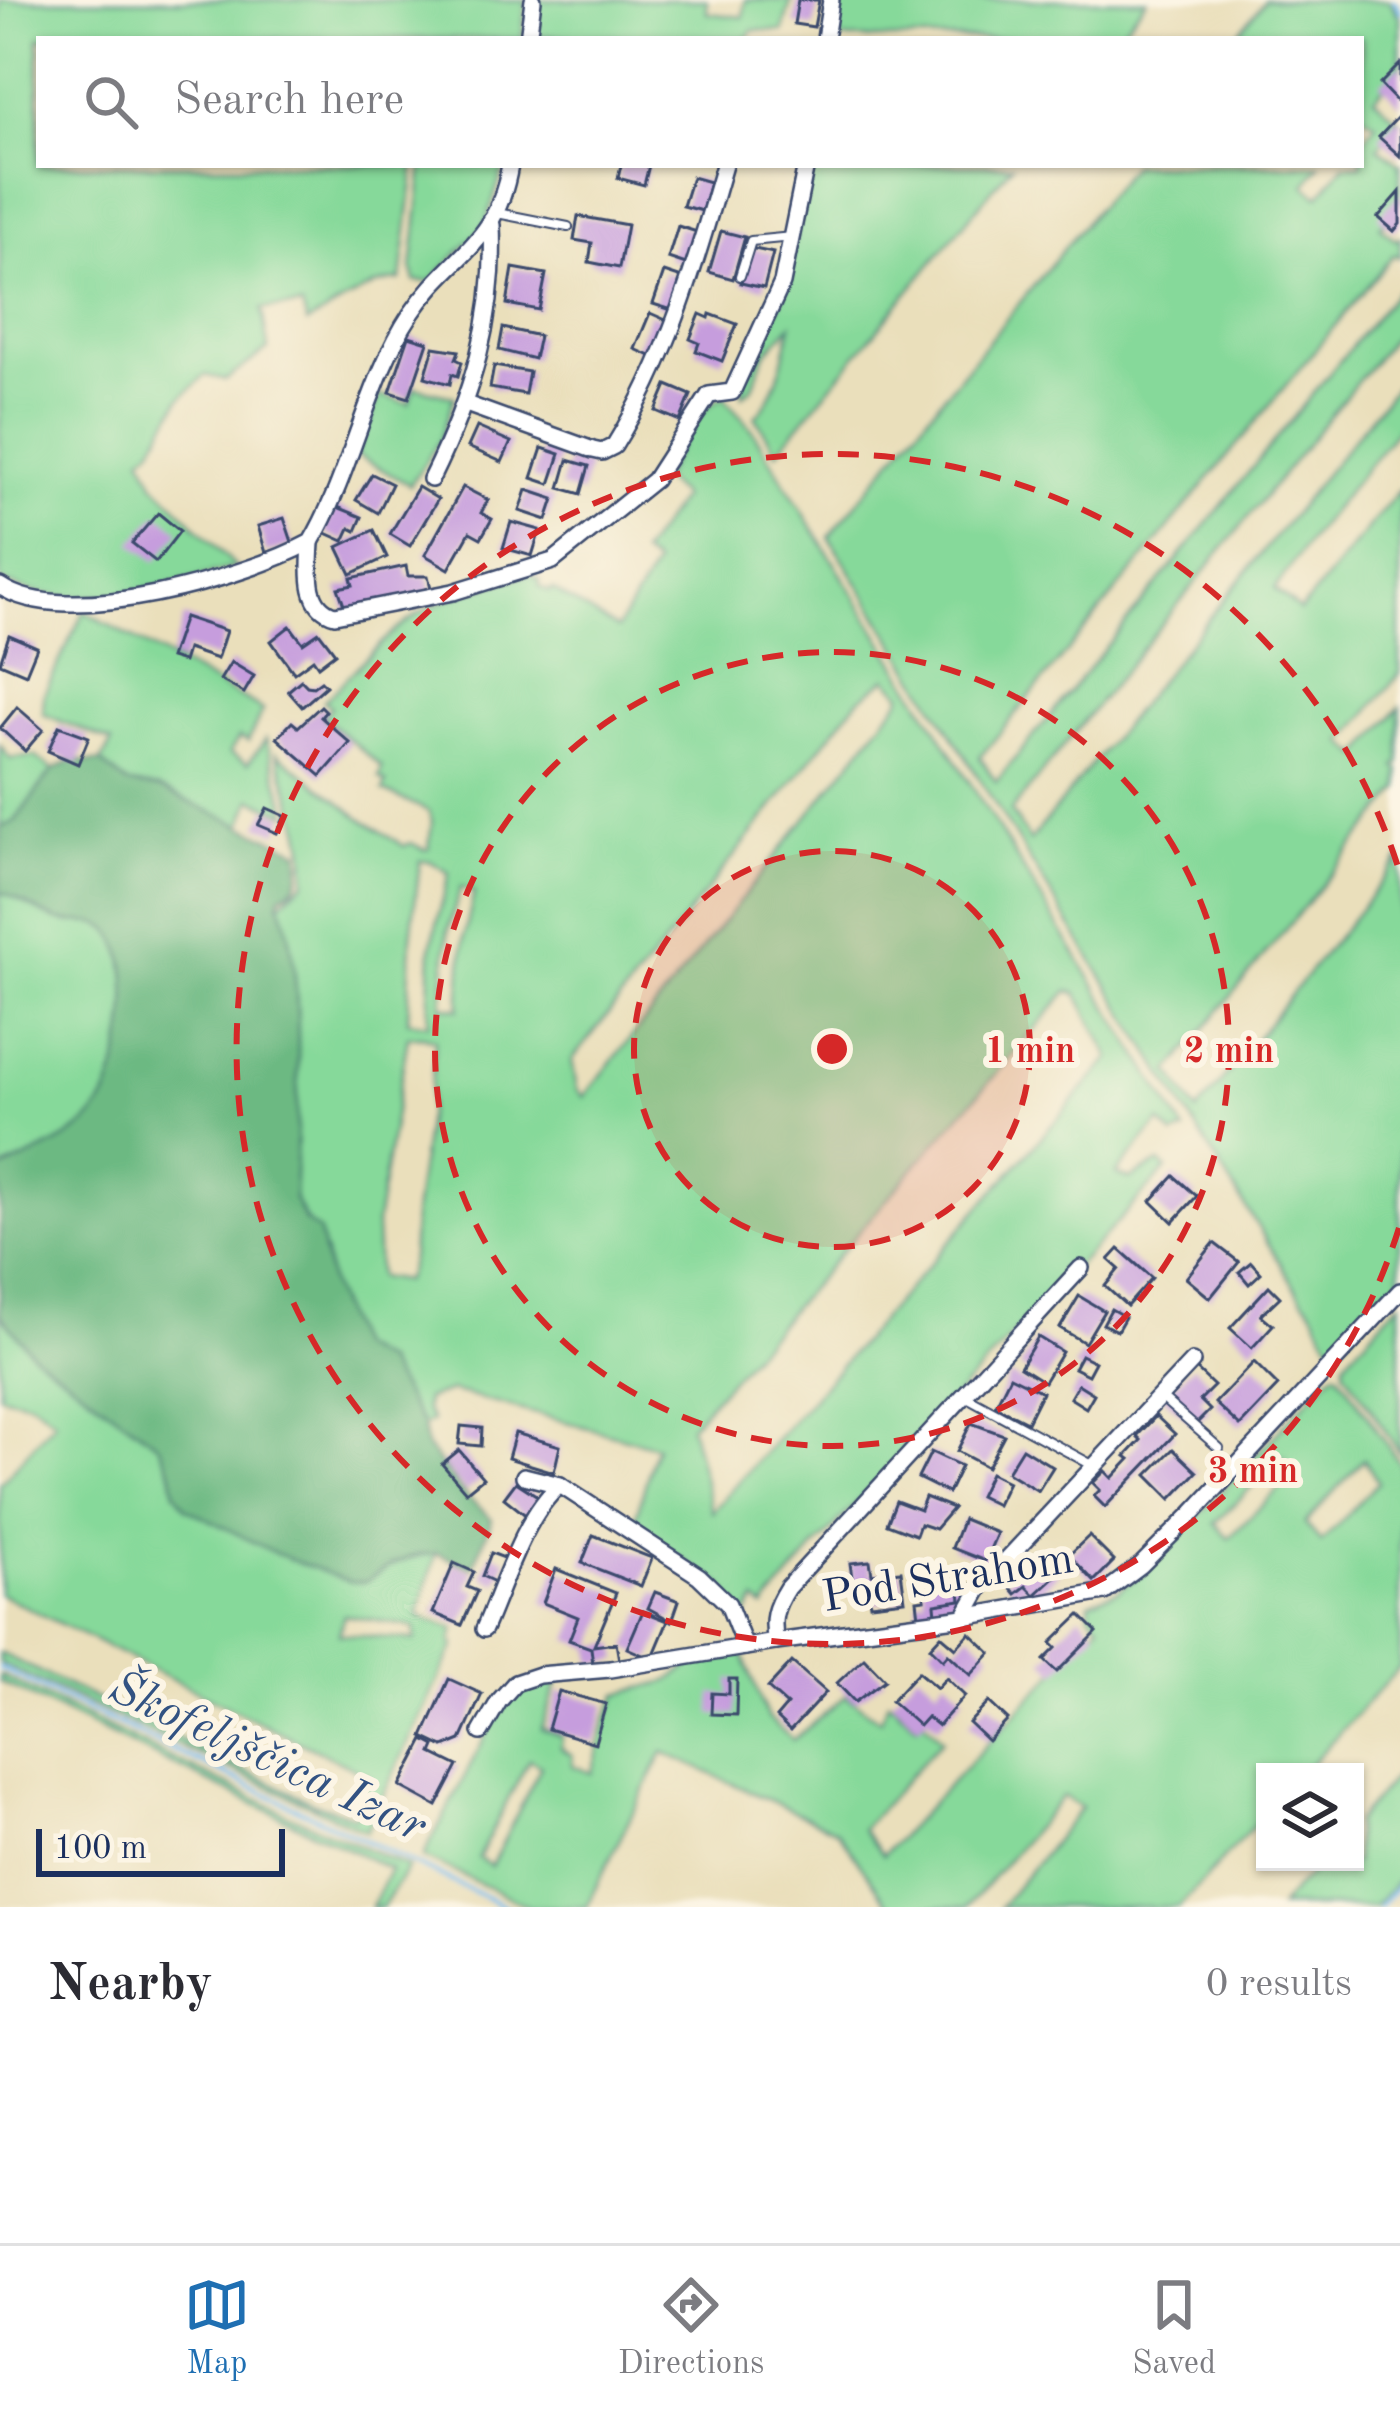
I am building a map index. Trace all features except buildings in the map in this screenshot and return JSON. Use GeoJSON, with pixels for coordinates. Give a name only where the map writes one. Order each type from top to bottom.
{"type":"FeatureCollection","features":[{"type":"Feature","properties":{"kind":"street"},"geometry":{"type":"LineString","coordinates":[[528,36],[533,0]]}},
{"type":"Feature","properties":{"kind":"street"},"geometry":{"type":"LineString","coordinates":[[825,36],[831,0]]}},
{"type":"Feature","properties":{"kind":"street"},"geometry":{"type":"LineString","coordinates":[[510,168],[495,219],[412,313],[311,542],[310,574],[315,604],[322,612],[335,615],[522,573],[553,561],[641,494],[667,465],[709,395],[732,392],[769,317],[793,237],[805,168]]}},
{"type":"Feature","properties":{"kind":"street"},"geometry":{"type":"LineString","coordinates":[[466,404],[592,450],[602,452],[614,446],[661,360],[687,292],[723,168]]}},
{"type":"Feature","properties":{"kind":"street"},"geometry":{"type":"LineString","coordinates":[[431,479],[478,367],[494,275],[495,219]]}},
{"type":"Feature","properties":{"kind":"street"},"geometry":{"type":"LineString","coordinates":[[0,586],[31,601],[127,599],[253,568],[311,542]]}},
{"type":"Feature","properties":{"kind":"street"},"geometry":{"type":"LineString","coordinates":[[776,1642],[772,1624],[776,1605],[788,1588],[1081,1268]]}},
{"type":"Feature","properties":{"kind":"street","name":"Pod Strahom"},"geometry":{"type":"LineString","coordinates":[[482,1732],[499,1700],[515,1683],[538,1675],[610,1669],[1105,1592],[1141,1565],[1400,1291]]}},
{"type":"Feature","properties":{"kind":"street"},"geometry":{"type":"LineString","coordinates":[[964,1617],[981,1587],[1192,1362]]}},
{"type":"Feature","properties":{"kind":"street"},"geometry":{"type":"LineString","coordinates":[[524,1476],[560,1485],[719,1592],[745,1647]]}},
{"type":"Feature","properties":{"kind":"street"},"geometry":{"type":"LineString","coordinates":[[484,1629],[534,1517],[546,1496],[560,1485]]}},
{"type":"Feature","properties":{"kind":"lane"},"geometry":{"type":"LineString","coordinates":[[495,219],[568,227]]}},
{"type":"Feature","properties":{"kind":"lane"},"geometry":{"type":"LineString","coordinates":[[740,276],[751,241],[793,237]]}},
{"type":"Feature","properties":{"kind":"lane"},"geometry":{"type":"LineString","coordinates":[[964,1395],[1095,1467]]}},
{"type":"Feature","properties":{"kind":"lane"},"geometry":{"type":"LineString","coordinates":[[1160,1397],[1219,1448]]}},
{"type":"Feature","properties":{"kind":"green space"},"geometry":{"type":"Polygon","coordinates":[[[0,0],[526,0],[522,36],[36,36],[36,168],[415,168],[401,280],[365,290],[307,323],[302,306],[262,309],[268,349],[226,380],[205,375],[180,399],[142,457],[154,483],[236,567],[148,589],[87,597],[28,591],[0,580],[0,0]]]}},
{"type":"Feature","properties":{"kind":"green space"},"geometry":{"type":"Polygon","coordinates":[[[538,0],[707,0],[707,13],[743,17],[745,0],[791,0],[783,31],[753,30],[749,36],[534,36],[538,0]]]}},
{"type":"Feature","properties":{"kind":"green space"},"geometry":{"type":"Polygon","coordinates":[[[835,0],[1147,0],[1117,36],[829,36],[835,0]]]}},
{"type":"Feature","properties":{"kind":"green space"},"geometry":{"type":"Polygon","coordinates":[[[1265,0],[1389,0],[1400,18],[1400,69],[1374,98],[1400,121],[1378,147],[1400,164],[1400,202],[1380,227],[1396,240],[1400,237],[1400,257],[1393,255],[980,757],[996,782],[1400,287],[1400,329],[1011,811],[1030,841],[1400,381],[1400,426],[1275,589],[1300,611],[1400,489],[1400,673],[1344,742],[1359,756],[1400,707],[1400,763],[1396,767],[1400,789],[1170,1071],[1197,1112],[1400,859],[1400,1284],[1338,1348],[1326,1338],[829,537],[1130,168],[1318,168],[1305,185],[1319,196],[1342,168],[1364,168],[1364,138],[1376,123],[1364,116],[1364,36],[1236,36],[1265,0]]]}},
{"type":"Feature","properties":{"kind":"green space"},"geometry":{"type":"Polygon","coordinates":[[[423,168],[504,168],[485,225],[430,282],[415,281],[412,269],[423,168]]]}},
{"type":"Feature","properties":{"kind":"green space"},"geometry":{"type":"Polygon","coordinates":[[[808,168],[1010,168],[777,452],[755,416],[774,387],[791,325],[764,355],[753,387],[743,395],[742,385],[783,296],[808,168]]]}},
{"type":"Feature","properties":{"kind":"green space"},"geometry":{"type":"Polygon","coordinates":[[[415,387],[454,397],[440,440],[410,485],[356,455],[380,395],[409,404],[415,387]]]}},
{"type":"Feature","properties":{"kind":"green space"},"geometry":{"type":"Polygon","coordinates":[[[724,397],[751,428],[1185,1131],[1173,1136],[1160,1122],[1116,1174],[1130,1179],[1159,1163],[1167,1169],[764,1608],[756,1601],[742,1622],[722,1585],[633,1527],[656,1446],[451,1391],[426,1399],[432,1421],[423,1426],[384,1362],[356,1347],[330,1286],[325,1254],[294,1198],[296,1013],[292,960],[279,904],[305,881],[305,864],[301,832],[277,753],[404,846],[429,848],[429,811],[383,791],[382,767],[323,717],[331,707],[324,701],[383,642],[422,612],[530,574],[540,580],[539,586],[552,589],[617,629],[655,565],[641,554],[682,497],[662,479],[687,432],[713,402],[724,397]],[[887,678],[858,700],[572,1060],[577,1089],[584,1097],[902,694],[887,678]],[[420,861],[408,1021],[428,1024],[431,948],[449,873],[430,861],[420,861]],[[461,887],[448,930],[442,1006],[459,1009],[464,938],[474,893],[461,887]],[[1068,991],[690,1426],[712,1512],[1111,1058],[1077,993],[1068,991]],[[421,1036],[408,1037],[376,1223],[378,1277],[404,1281],[434,1061],[435,1040],[421,1036]]]}},
{"type":"Feature","properties":{"kind":"green space"},"geometry":{"type":"Polygon","coordinates":[[[84,611],[263,710],[248,741],[239,737],[230,753],[248,763],[266,739],[288,814],[252,799],[242,825],[158,788],[128,784],[101,762],[112,742],[43,714],[44,694],[84,611]]]}},
{"type":"Feature","properties":{"kind":"green space"},"geometry":{"type":"Polygon","coordinates":[[[0,745],[10,759],[35,756],[53,770],[15,821],[0,828],[0,745]]]}},
{"type":"Feature","properties":{"kind":"green space"},"geometry":{"type":"Polygon","coordinates":[[[71,761],[101,762],[128,784],[158,788],[299,851],[299,878],[279,903],[288,928],[297,1003],[294,1198],[305,1221],[319,1231],[331,1286],[356,1347],[384,1362],[423,1426],[426,1446],[461,1491],[492,1519],[473,1568],[436,1553],[415,1555],[365,1582],[350,1582],[279,1555],[186,1508],[175,1492],[159,1445],[33,1354],[0,1314],[0,1171],[54,1145],[92,1118],[116,1069],[125,1018],[125,967],[110,931],[98,924],[58,920],[0,892],[0,828],[15,821],[53,770],[71,761]]]}},
{"type":"Feature","properties":{"kind":"green space"},"geometry":{"type":"Polygon","coordinates":[[[0,892],[58,920],[104,926],[119,946],[127,992],[116,1069],[100,1107],[68,1137],[0,1171],[0,892]]]}},
{"type":"Feature","properties":{"kind":"green space"},"geometry":{"type":"Polygon","coordinates":[[[1400,1302],[1400,1453],[1344,1369],[1345,1361],[1400,1302]]]}},
{"type":"Feature","properties":{"kind":"green space"},"geometry":{"type":"Polygon","coordinates":[[[0,1314],[33,1354],[159,1445],[175,1492],[365,1582],[399,1563],[436,1553],[418,1616],[455,1629],[451,1642],[455,1645],[366,1831],[0,1663],[0,1653],[314,1803],[355,1817],[371,1777],[0,1594],[0,1484],[55,1420],[31,1402],[0,1395],[0,1314]],[[344,1615],[339,1634],[415,1640],[415,1627],[344,1615]]]}},
{"type":"Feature","properties":{"kind":"green space"},"geometry":{"type":"Polygon","coordinates":[[[1338,1372],[1400,1464],[1400,1667],[1311,1763],[1256,1763],[1256,1823],[1179,1907],[1000,1907],[1081,1808],[1063,1796],[967,1907],[891,1907],[837,1831],[663,1752],[586,1907],[530,1907],[423,1857],[488,1731],[520,1685],[559,1678],[542,1729],[562,1736],[561,1748],[572,1755],[573,1766],[592,1773],[618,1694],[669,1681],[701,1657],[742,1652],[767,1717],[793,1740],[846,1696],[880,1720],[888,1701],[917,1726],[923,1720],[942,1740],[862,1829],[883,1855],[1100,1624],[1089,1613],[1089,1602],[1118,1591],[1146,1571],[1338,1372]],[[1283,1456],[1215,1523],[1229,1538],[1297,1471],[1283,1456]],[[1364,1459],[1305,1523],[1321,1542],[1378,1482],[1364,1459]],[[529,1759],[478,1858],[491,1866],[541,1766],[529,1759]]]}},
{"type":"Feature","properties":{"kind":"green space"},"geometry":{"type":"Polygon","coordinates":[[[0,1675],[408,1867],[382,1907],[371,1907],[390,1869],[0,1682],[0,1675]]]}},
{"type":"Feature","properties":{"kind":"green space"},"geometry":{"type":"Polygon","coordinates":[[[1400,1771],[1400,1878],[1374,1907],[1279,1907],[1312,1871],[1364,1871],[1364,1812],[1400,1771]]]}},
{"type":"Feature","properties":{"kind":"waterway"},"geometry":{"type":"LineString","coordinates":[[1394,0],[1400,11]]}},
{"type":"Feature","properties":{"kind":"waterway","name":"Škofeljščica Izar"},"geometry":{"type":"LineString","coordinates":[[0,1668],[506,1907]]}},
{"type":"Feature","properties":{"kind":"waterway"},"geometry":{"type":"LineString","coordinates":[[1379,1907],[1400,1883]]}}]}
